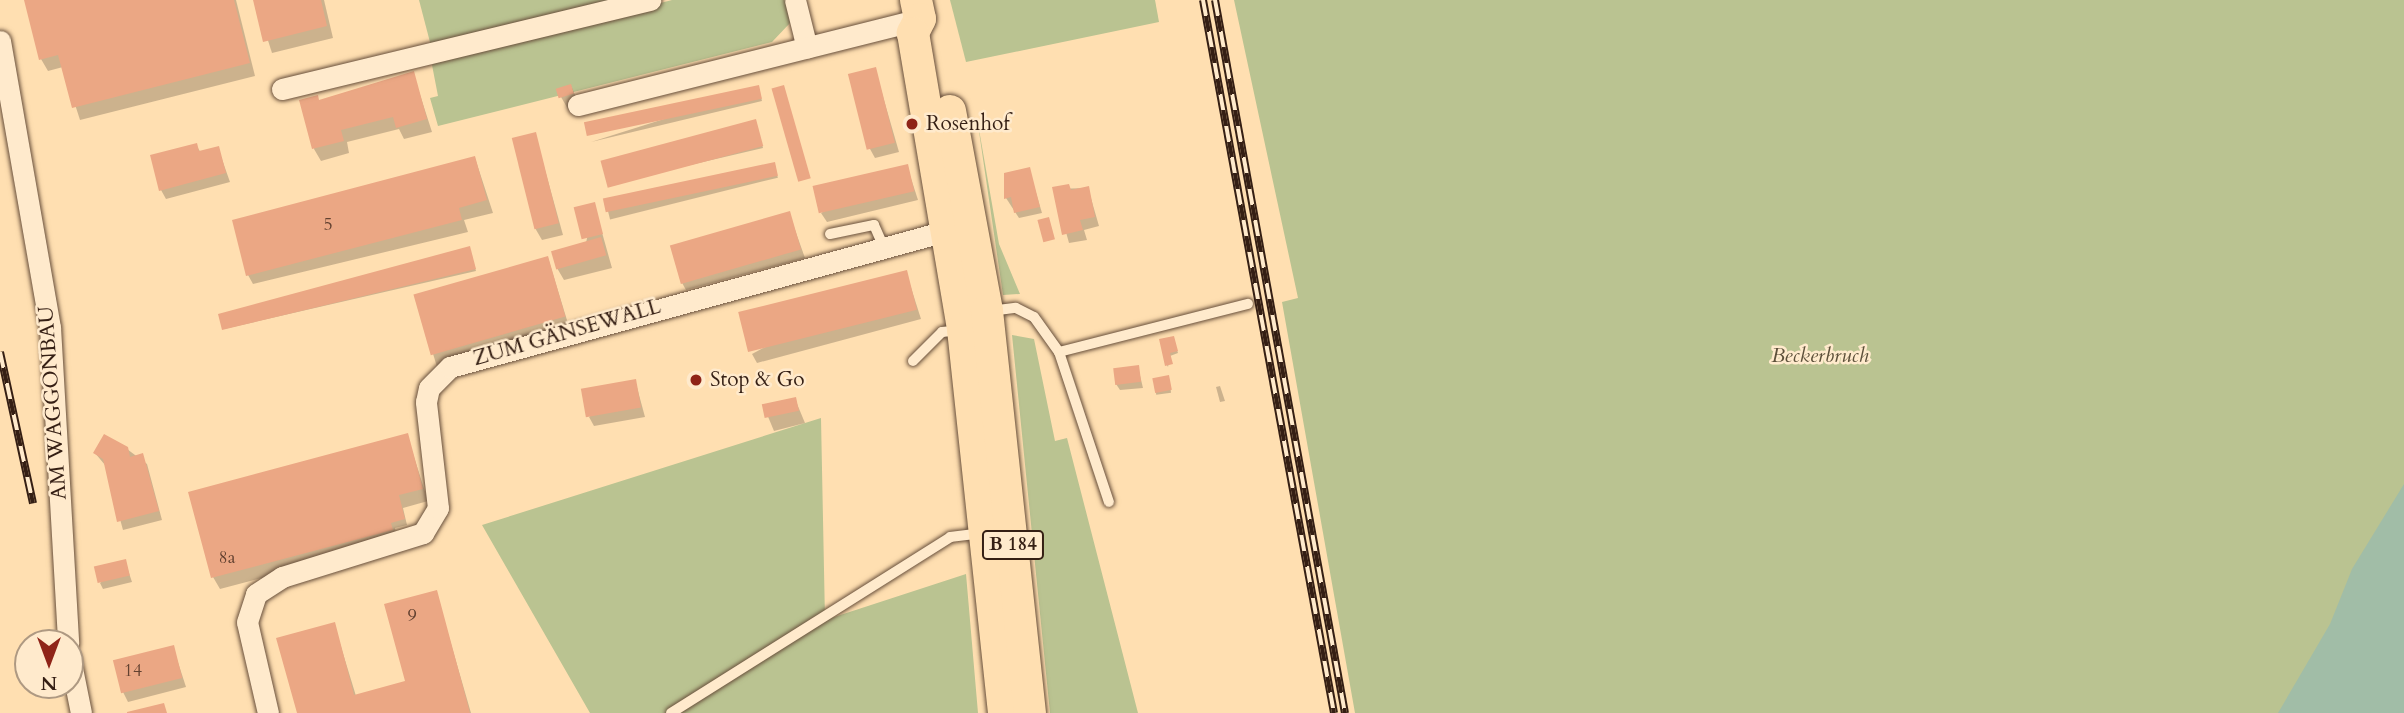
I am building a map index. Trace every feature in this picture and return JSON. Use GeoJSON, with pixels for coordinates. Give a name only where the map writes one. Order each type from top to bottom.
{"type":"FeatureCollection","features":[{"type":"Feature","properties":{"kind":"main road","name":"B 184"},"geometry":{"type":"LineString","coordinates":[[918,10],[913,33],[949,230],[975,320],[1030,713]]}},
{"type":"Feature","properties":{"kind":"main road","name":"B 184"},"geometry":{"type":"LineString","coordinates":[[918,10],[933,29],[979,264],[975,320],[985,533],[1004,713]]}},
{"type":"Feature","properties":{"kind":"street"},"geometry":{"type":"LineString","coordinates":[[282,89],[650,0]]}},
{"type":"Feature","properties":{"kind":"street"},"geometry":{"type":"LineString","coordinates":[[795,0],[807,48]]}},
{"type":"Feature","properties":{"kind":"street"},"geometry":{"type":"LineString","coordinates":[[578,105],[807,48],[918,10]]}},
{"type":"Feature","properties":{"kind":"street","name":"AM WAGGONBAU"},"geometry":{"type":"LineString","coordinates":[[0,41],[54,354],[67,629]]}},
{"type":"Feature","properties":{"kind":"street","name":"ZUM GÄNSEWALL"},"geometry":{"type":"LineString","coordinates":[[268,713],[247,622],[256,594],[282,576],[413,538],[428,527],[438,492],[426,402],[438,376],[487,353],[717,300],[884,247],[949,230]]}},
{"type":"Feature","properties":{"kind":"lane"},"geometry":{"type":"LineString","coordinates":[[830,234],[874,225],[884,247]]}},
{"type":"Feature","properties":{"kind":"lane"},"geometry":{"type":"LineString","coordinates":[[1059,352],[1248,304]]}},
{"type":"Feature","properties":{"kind":"lane"},"geometry":{"type":"LineString","coordinates":[[913,361],[942,332],[1016,307],[1034,317],[1059,352],[1109,502]]}},
{"type":"Feature","properties":{"kind":"lane"},"geometry":{"type":"LineString","coordinates":[[671,713],[950,537],[985,533]]}},
{"type":"Feature","properties":{"kind":"green space"},"geometry":{"type":"Polygon","coordinates":[[[419,0],[618,0],[431,46],[419,0]]]}},
{"type":"Feature","properties":{"kind":"green space"},"geometry":{"type":"Polygon","coordinates":[[[672,0],[788,0],[790,23],[772,42],[438,126],[430,98],[438,96],[432,65],[437,61],[672,0]]]}},
{"type":"Feature","properties":{"kind":"green space"},"geometry":{"type":"Polygon","coordinates":[[[950,0],[1155,0],[1159,22],[966,62],[950,0]]]}},
{"type":"Feature","properties":{"kind":"green space","name":"Beckerbruch"},"geometry":{"type":"Polygon","coordinates":[[[1234,0],[2404,0],[2404,713],[1355,713],[1282,302],[1298,298],[1234,0]]]}},
{"type":"Feature","properties":{"kind":"green space"},"geometry":{"type":"Polygon","coordinates":[[[977,118],[999,244],[1020,294],[1003,295],[977,118]]]}},
{"type":"Feature","properties":{"kind":"green space"},"geometry":{"type":"Polygon","coordinates":[[[1012,335],[1034,339],[1055,441],[1067,438],[1138,713],[1050,713],[1012,335]]]}},
{"type":"Feature","properties":{"kind":"green space"},"geometry":{"type":"Polygon","coordinates":[[[821,418],[825,620],[966,574],[978,713],[590,713],[482,525],[821,418]]]}},
{"type":"Feature","properties":{"kind":"shaded area"},"geometry":{"type":"Polygon","coordinates":[[[2404,484],[2404,713],[2278,713],[2330,624],[2352,569],[2404,484]]]}},
{"type":"Feature","properties":{"kind":"building"},"geometry":{"type":"Polygon","coordinates":[[[24,0],[234,0],[250,63],[72,108],[58,55],[39,60],[24,0]]]}},
{"type":"Feature","properties":{"kind":"building"},"geometry":{"type":"Polygon","coordinates":[[[253,0],[321,0],[327,26],[263,42],[253,0]]]}},
{"type":"Feature","properties":{"kind":"building"},"geometry":{"type":"Polygon","coordinates":[[[876,67],[895,143],[867,150],[848,74],[876,67]]]}},
{"type":"Feature","properties":{"kind":"building"},"geometry":{"type":"Polygon","coordinates":[[[414,71],[427,119],[396,128],[393,117],[341,130],[344,141],[312,149],[299,100],[318,95],[319,100],[414,71]]]}},
{"type":"Feature","properties":{"kind":"building"},"geometry":{"type":"Polygon","coordinates":[[[571,84],[574,94],[559,98],[556,89],[571,84]]]}},
{"type":"Feature","properties":{"kind":"building"},"geometry":{"type":"Polygon","coordinates":[[[759,85],[762,99],[587,136],[584,122],[759,85]]]}},
{"type":"Feature","properties":{"kind":"building"},"geometry":{"type":"Polygon","coordinates":[[[784,85],[811,178],[798,182],[772,89],[784,85]]]}},
{"type":"Feature","properties":{"kind":"building"},"geometry":{"type":"Polygon","coordinates":[[[756,119],[763,146],[608,188],[600,161],[756,119]]]}},
{"type":"Feature","properties":{"kind":"building"},"geometry":{"type":"Polygon","coordinates":[[[536,132],[559,223],[534,229],[512,138],[536,132]]]}},
{"type":"Feature","properties":{"kind":"building"},"geometry":{"type":"Polygon","coordinates":[[[197,143],[199,151],[219,146],[226,173],[159,191],[150,155],[197,143]]]}},
{"type":"Feature","properties":{"kind":"building"},"geometry":{"type":"Polygon","coordinates":[[[475,156],[487,200],[459,208],[462,220],[246,276],[232,220],[475,156]]]}},
{"type":"Feature","properties":{"kind":"building"},"geometry":{"type":"Polygon","coordinates":[[[775,162],[778,176],[606,212],[603,199],[775,162]]]}},
{"type":"Feature","properties":{"kind":"building"},"geometry":{"type":"Polygon","coordinates":[[[908,164],[914,191],[819,213],[813,186],[908,164]]]}},
{"type":"Feature","properties":{"kind":"building"},"geometry":{"type":"Polygon","coordinates":[[[1030,167],[1040,207],[1014,213],[1011,197],[1004,199],[1004,173],[1030,167]]]}},
{"type":"Feature","properties":{"kind":"building"},"geometry":{"type":"Polygon","coordinates":[[[1069,184],[1071,190],[1089,186],[1095,217],[1080,220],[1083,230],[1062,235],[1052,187],[1069,184]]]}},
{"type":"Feature","properties":{"kind":"building"},"geometry":{"type":"Polygon","coordinates":[[[595,202],[603,234],[582,239],[574,207],[595,202]]]}},
{"type":"Feature","properties":{"kind":"building"},"geometry":{"type":"Polygon","coordinates":[[[790,211],[801,249],[681,284],[670,245],[790,211]]]}},
{"type":"Feature","properties":{"kind":"building"},"geometry":{"type":"Polygon","coordinates":[[[1049,217],[1055,239],[1043,242],[1037,220],[1049,217]]]}},
{"type":"Feature","properties":{"kind":"building"},"geometry":{"type":"Polygon","coordinates":[[[601,237],[606,255],[556,270],[551,251],[601,237]]]}},
{"type":"Feature","properties":{"kind":"building"},"geometry":{"type":"Polygon","coordinates":[[[470,246],[476,269],[222,330],[218,314],[470,246]]]}},
{"type":"Feature","properties":{"kind":"building"},"geometry":{"type":"Polygon","coordinates":[[[548,256],[565,317],[431,355],[413,295],[548,256]]]}},
{"type":"Feature","properties":{"kind":"building"},"geometry":{"type":"Polygon","coordinates":[[[907,270],[917,310],[748,352],[738,312],[907,270]]]}},
{"type":"Feature","properties":{"kind":"building"},"geometry":{"type":"Polygon","coordinates":[[[1174,336],[1178,351],[1170,353],[1173,364],[1165,366],[1159,339],[1174,336]]]}},
{"type":"Feature","properties":{"kind":"building"},"geometry":{"type":"Polygon","coordinates":[[[1139,365],[1141,382],[1115,385],[1113,368],[1139,365]]]}},
{"type":"Feature","properties":{"kind":"building"},"geometry":{"type":"Polygon","coordinates":[[[1169,375],[1172,390],[1155,393],[1152,378],[1169,375]]]}},
{"type":"Feature","properties":{"kind":"building"},"geometry":{"type":"Polygon","coordinates":[[[636,379],[641,408],[586,417],[581,389],[636,379]]]}},
{"type":"Feature","properties":{"kind":"building"},"geometry":{"type":"Polygon","coordinates":[[[796,397],[799,411],[765,418],[762,404],[796,397]]]}},
{"type":"Feature","properties":{"kind":"building"},"geometry":{"type":"Polygon","coordinates":[[[408,433],[423,489],[399,495],[405,519],[391,523],[393,530],[211,578],[188,492],[408,433]]]}},
{"type":"Feature","properties":{"kind":"building"},"geometry":{"type":"Polygon","coordinates":[[[104,434],[128,447],[130,457],[143,453],[159,511],[117,522],[103,459],[93,453],[104,434]]]}},
{"type":"Feature","properties":{"kind":"building"},"geometry":{"type":"Polygon","coordinates":[[[126,559],[130,576],[98,583],[94,566],[126,559]]]}},
{"type":"Feature","properties":{"kind":"building"},"geometry":{"type":"Polygon","coordinates":[[[437,590],[470,713],[297,713],[276,638],[335,622],[354,695],[405,681],[384,604],[437,590]]]}},
{"type":"Feature","properties":{"kind":"building"},"geometry":{"type":"Polygon","coordinates":[[[174,645],[182,678],[121,693],[113,660],[174,645]]]}},
{"type":"Feature","properties":{"kind":"building"},"geometry":{"type":"Polygon","coordinates":[[[164,703],[167,713],[127,713],[127,712],[164,703]]]}},
{"type":"Feature","properties":{"kind":"railway"},"geometry":{"type":"LineString","coordinates":[[1203,0],[1334,713]]}},
{"type":"Feature","properties":{"kind":"railway"},"geometry":{"type":"LineString","coordinates":[[1215,0],[1345,713]]}},
{"type":"Feature","properties":{"kind":"railway"},"geometry":{"type":"LineString","coordinates":[[0,352],[33,503]]}},
{"type":"Feature","properties":{"kind":"place","name":"Rosenhof"},"geometry":{"type":"Point","coordinates":[912,124]}},
{"type":"Feature","properties":{"kind":"place","name":"Stop & Go"},"geometry":{"type":"Point","coordinates":[696,380]}}]}
